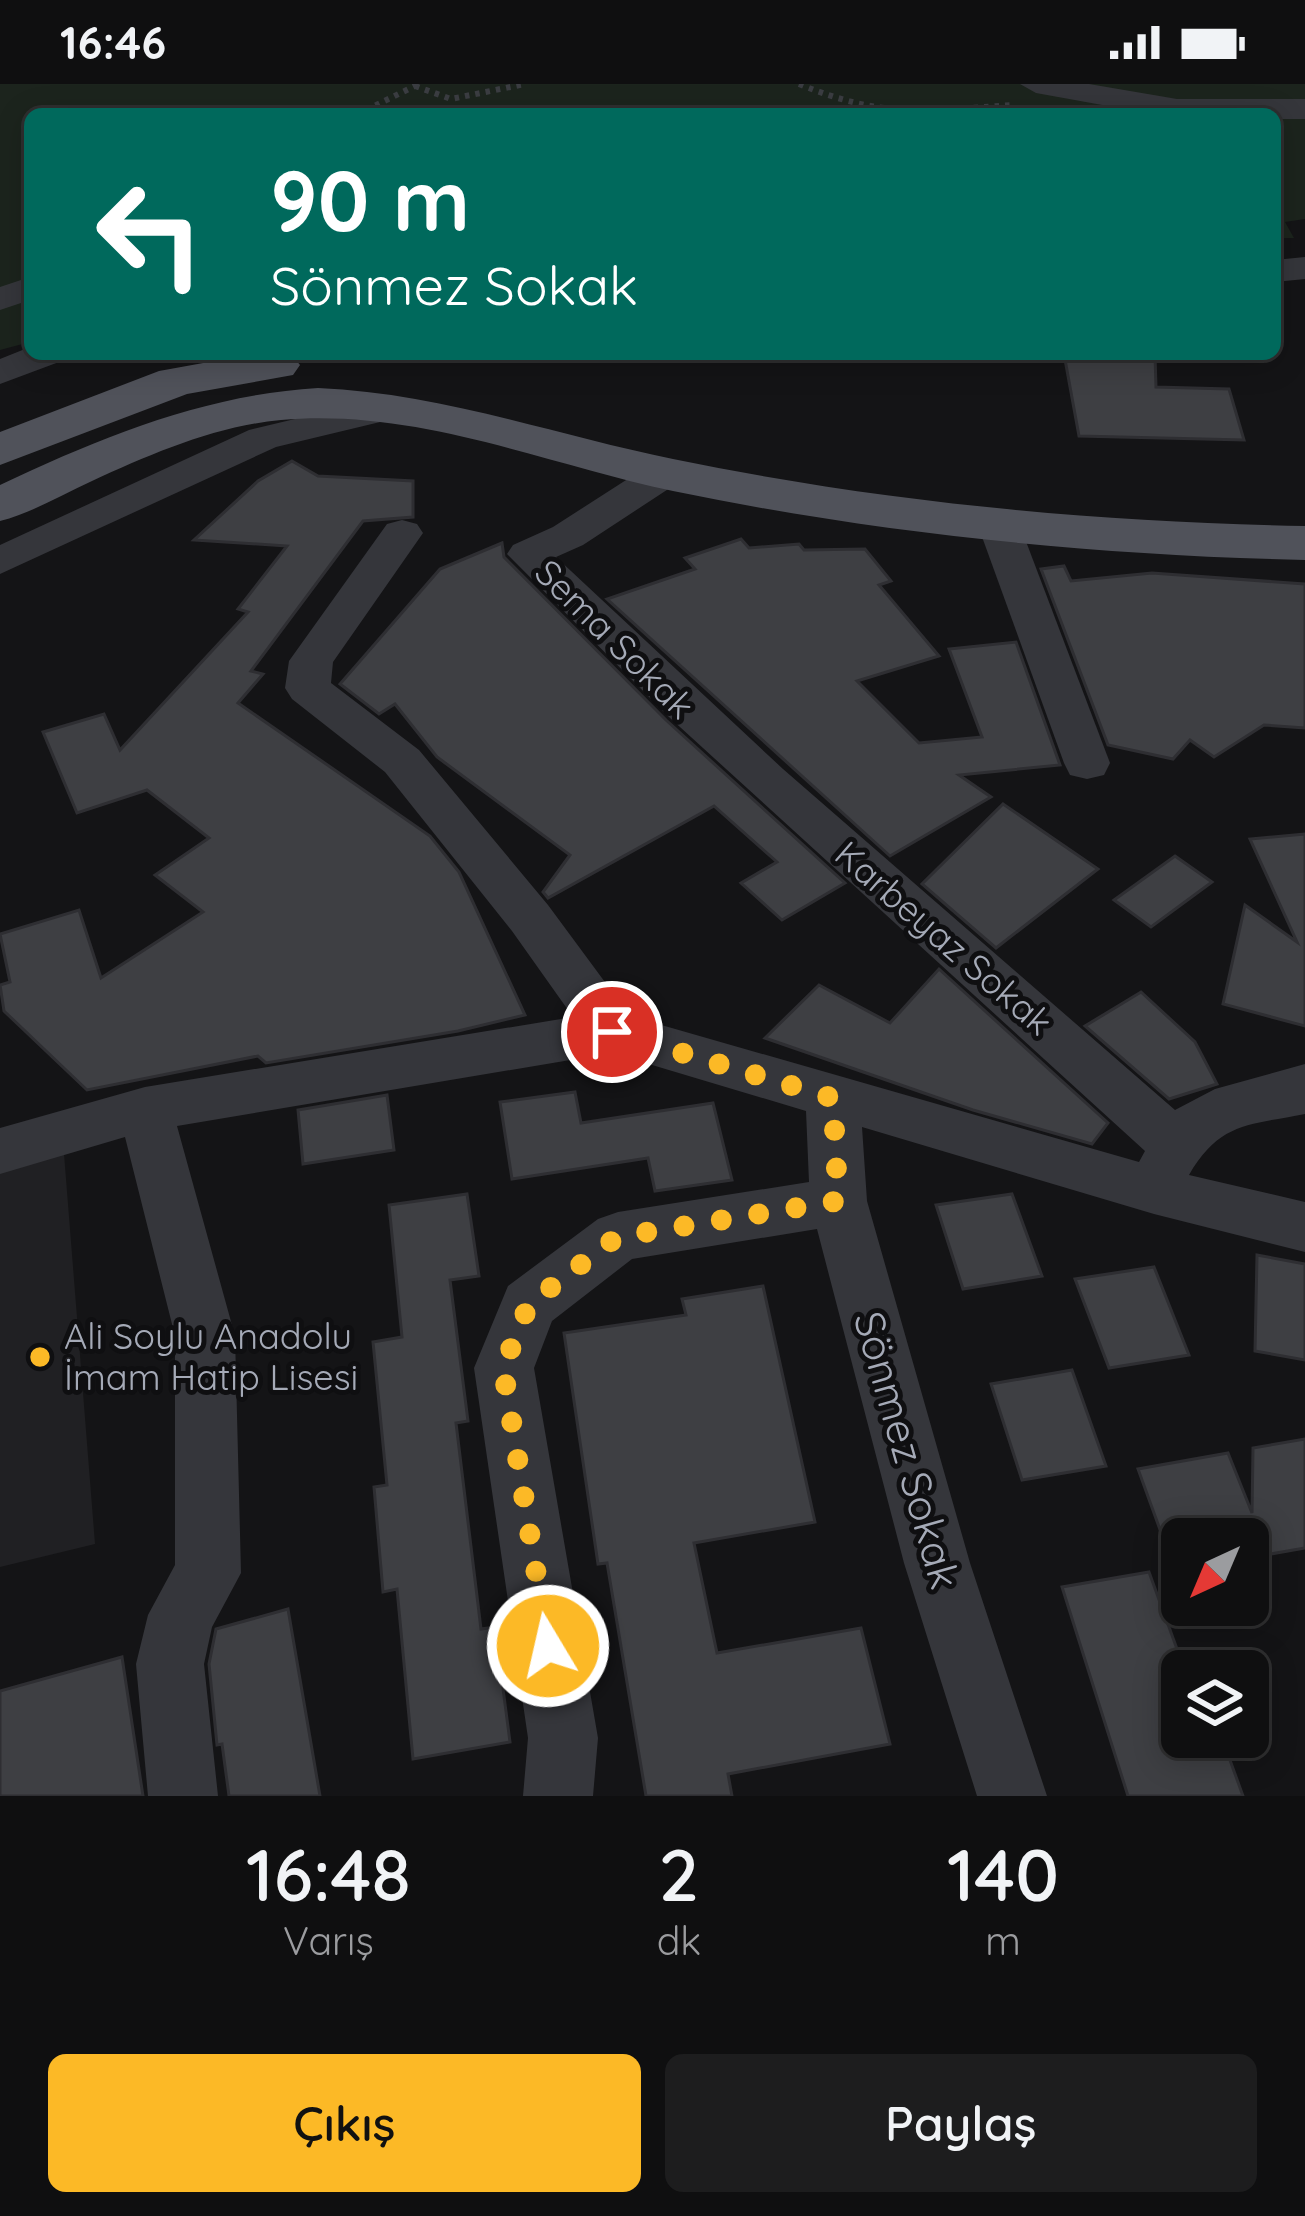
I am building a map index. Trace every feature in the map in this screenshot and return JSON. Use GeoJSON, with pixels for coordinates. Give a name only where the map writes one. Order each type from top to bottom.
{"type":"FeatureCollection","features":[{"type":"Feature","properties":{"kind":"main road"},"geometry":{"type":"LineString","coordinates":[[0,451],[176,382],[321,362],[398,368],[699,441],[843,467],[1125,495],[1305,502]]}},
{"type":"Feature","properties":{"kind":"main road"},"geometry":{"type":"LineString","coordinates":[[0,505],[60,476],[229,415],[317,403],[387,409],[810,501],[1218,542],[1305,543]]}},
{"type":"Feature","properties":{"kind":"street"},"geometry":{"type":"LineString","coordinates":[[1102,84],[1218,98],[1305,96]]}},
{"type":"Feature","properties":{"kind":"street"},"geometry":{"type":"LineString","coordinates":[[1026,95],[1166,108]]}},
{"type":"Feature","properties":{"kind":"street"},"geometry":{"type":"LineString","coordinates":[[0,373],[31,360]]}},
{"type":"Feature","properties":{"kind":"street"},"geometry":{"type":"LineString","coordinates":[[0,561],[263,438],[387,409]]}},
{"type":"Feature","properties":{"kind":"street","name":"Sema Sokak"},"geometry":{"type":"LineString","coordinates":[[665,473],[568,536],[528,554],[711,734]]}},
{"type":"Feature","properties":{"kind":"street"},"geometry":{"type":"LineString","coordinates":[[998,523],[1087,763]]}},
{"type":"Feature","properties":{"kind":"street"},"geometry":{"type":"LineString","coordinates":[[402,533],[311,661],[308,688],[403,761],[516,899],[612,1032]]}},
{"type":"Feature","properties":{"kind":"street","name":"Karbeyaz Sokak"},"geometry":{"type":"LineString","coordinates":[[711,734],[978,965],[1164,1167]]}},
{"type":"Feature","properties":{"kind":"street"},"geometry":{"type":"LineString","coordinates":[[0,1151],[145,1109],[612,1032],[833,1098],[1164,1167],[1305,1227]]}},
{"type":"Feature","properties":{"kind":"street"},"geometry":{"type":"LineString","coordinates":[[1164,1167],[1226,1102],[1301,1093],[1305,1086]]}},
{"type":"Feature","properties":{"kind":"street","name":"Sönmez Sokak"},"geometry":{"type":"LineString","coordinates":[[833,1098],[838,1201],[937,1563],[1012,1796]]}},
{"type":"Feature","properties":{"kind":"street"},"geometry":{"type":"LineString","coordinates":[[145,1109],[205,1336],[208,1573],[181,1615],[170,1664],[183,1796]]}},
{"type":"Feature","properties":{"kind":"street"},"geometry":{"type":"LineString","coordinates":[[558,1796],[563,1738],[503,1368],[529,1304],[617,1237],[838,1201]]}},
{"type":"Feature","properties":{"kind":"path"},"geometry":{"type":"LineString","coordinates":[[370,108],[417,85],[451,99],[525,84]]}},
{"type":"Feature","properties":{"kind":"path"},"geometry":{"type":"LineString","coordinates":[[799,84],[872,108]]}},
{"type":"Feature","properties":{"kind":"path"},"geometry":{"type":"LineString","coordinates":[[934,108],[1026,95]]}},
{"type":"Feature","properties":{"kind":"shaded area"},"geometry":{"type":"Polygon","coordinates":[[[0,84],[1305,84],[1305,219],[1285,222],[1294,238],[1281,238],[1281,108],[24,108],[24,344],[0,350],[0,84]]]}},
{"type":"Feature","properties":{"kind":"shaded area","name":"Ali Soylu Anadolu İmam Hatip Lisesi"},"geometry":{"type":"Polygon","coordinates":[[[64,1154],[95,1544],[0,1567],[0,1170],[64,1154]]]}},
{"type":"Feature","properties":{"kind":"building"},"geometry":{"type":"Polygon","coordinates":[[[1065,360],[1155,360],[1156,387],[1229,389],[1244,440],[1079,436],[1065,360]]]}},
{"type":"Feature","properties":{"kind":"building"},"geometry":{"type":"Polygon","coordinates":[[[292,461],[318,476],[413,481],[413,517],[363,521],[251,671],[263,674],[238,703],[430,836],[459,872],[525,1015],[266,1063],[258,1056],[87,1090],[4,1011],[0,985],[10,982],[0,934],[79,910],[101,978],[203,912],[155,875],[209,838],[147,790],[77,813],[43,732],[104,714],[120,750],[248,612],[238,609],[287,546],[194,540],[258,481],[292,461]]]}},
{"type":"Feature","properties":{"kind":"building"},"geometry":{"type":"Polygon","coordinates":[[[741,539],[749,548],[799,544],[804,550],[865,549],[891,581],[879,585],[939,656],[857,681],[919,743],[982,737],[949,649],[1016,642],[1060,765],[959,775],[991,797],[890,856],[607,599],[695,569],[685,558],[741,539]]]}},
{"type":"Feature","properties":{"kind":"building"},"geometry":{"type":"Polygon","coordinates":[[[502,543],[504,557],[666,720],[845,883],[782,920],[741,883],[777,862],[714,806],[548,898],[543,892],[570,855],[437,757],[395,704],[379,714],[340,684],[440,569],[502,543]]]}},
{"type":"Feature","properties":{"kind":"building"},"geometry":{"type":"Polygon","coordinates":[[[1064,566],[1071,581],[1152,573],[1305,584],[1305,728],[1264,725],[1214,757],[1190,740],[1173,759],[1108,745],[1041,569],[1064,566]]]}},
{"type":"Feature","properties":{"kind":"building"},"geometry":{"type":"Polygon","coordinates":[[[1003,804],[1098,869],[996,948],[922,884],[1003,804]]]}},
{"type":"Feature","properties":{"kind":"building"},"geometry":{"type":"Polygon","coordinates":[[[1305,834],[1305,1026],[1223,1004],[1245,905],[1297,942],[1250,839],[1305,834]]]}},
{"type":"Feature","properties":{"kind":"building"},"geometry":{"type":"Polygon","coordinates":[[[1175,856],[1212,882],[1151,927],[1114,900],[1175,856]]]}},
{"type":"Feature","properties":{"kind":"building"},"geometry":{"type":"Polygon","coordinates":[[[939,969],[1108,1123],[1092,1144],[973,1110],[765,1038],[819,985],[890,1023],[939,969]]]}},
{"type":"Feature","properties":{"kind":"building"},"geometry":{"type":"Polygon","coordinates":[[[1141,992],[1195,1042],[1217,1084],[1169,1099],[1085,1026],[1141,992]]]}},
{"type":"Feature","properties":{"kind":"building"},"geometry":{"type":"Polygon","coordinates":[[[575,1092],[581,1123],[713,1103],[732,1180],[655,1191],[648,1158],[512,1179],[500,1102],[575,1092]]]}},
{"type":"Feature","properties":{"kind":"building"},"geometry":{"type":"Polygon","coordinates":[[[387,1095],[394,1150],[303,1164],[298,1110],[387,1095]]]}},
{"type":"Feature","properties":{"kind":"building"},"geometry":{"type":"Polygon","coordinates":[[[467,1194],[479,1276],[450,1280],[468,1421],[456,1423],[481,1629],[495,1627],[510,1742],[413,1759],[397,1589],[383,1592],[374,1487],[387,1485],[373,1342],[402,1337],[389,1205],[467,1194]]]}},
{"type":"Feature","properties":{"kind":"building"},"geometry":{"type":"Polygon","coordinates":[[[1012,1194],[1042,1276],[963,1289],[936,1205],[1012,1194]]]}},
{"type":"Feature","properties":{"kind":"building"},"geometry":{"type":"Polygon","coordinates":[[[1257,1255],[1305,1264],[1305,1360],[1255,1351],[1257,1255]]]}},
{"type":"Feature","properties":{"kind":"building"},"geometry":{"type":"Polygon","coordinates":[[[1154,1267],[1189,1355],[1109,1368],[1075,1279],[1154,1267]]]}},
{"type":"Feature","properties":{"kind":"building"},"geometry":{"type":"Polygon","coordinates":[[[763,1286],[815,1522],[694,1543],[717,1653],[861,1628],[890,1744],[728,1774],[732,1796],[646,1796],[607,1563],[598,1564],[564,1333],[686,1315],[682,1299],[763,1286]]]}},
{"type":"Feature","properties":{"kind":"building"},"geometry":{"type":"Polygon","coordinates":[[[1072,1370],[1106,1466],[1022,1480],[991,1384],[1072,1370]]]}},
{"type":"Feature","properties":{"kind":"building"},"geometry":{"type":"Polygon","coordinates":[[[1305,1439],[1305,1548],[1269,1554],[1269,1518],[1161,1518],[1161,1532],[1138,1469],[1228,1453],[1252,1513],[1253,1448],[1305,1439]]]}},
{"type":"Feature","properties":{"kind":"building"},"geometry":{"type":"Polygon","coordinates":[[[1149,1572],[1161,1605],[1161,1626],[1169,1626],[1177,1650],[1161,1650],[1161,1758],[1229,1758],[1243,1796],[1128,1796],[1062,1587],[1149,1572]]]}},
{"type":"Feature","properties":{"kind":"building"},"geometry":{"type":"Polygon","coordinates":[[[288,1609],[320,1796],[229,1796],[222,1744],[217,1745],[209,1664],[216,1629],[288,1609]]]}},
{"type":"Feature","properties":{"kind":"building"},"geometry":{"type":"Polygon","coordinates":[[[122,1657],[143,1796],[0,1796],[0,1691],[122,1657]]]}},
{"type":"Feature","properties":{"kind":"place","name":"Ali Soylu Anadolu İmam Hatip Lisesi"},"geometry":{"type":"Point","coordinates":[40,1357]}},
{"type":"Feature","properties":{"kind":"route"},"geometry":{"type":"LineString","coordinates":[[548,1646],[503,1368],[529,1304],[617,1237],[838,1201],[833,1098],[612,1032]]}}]}
